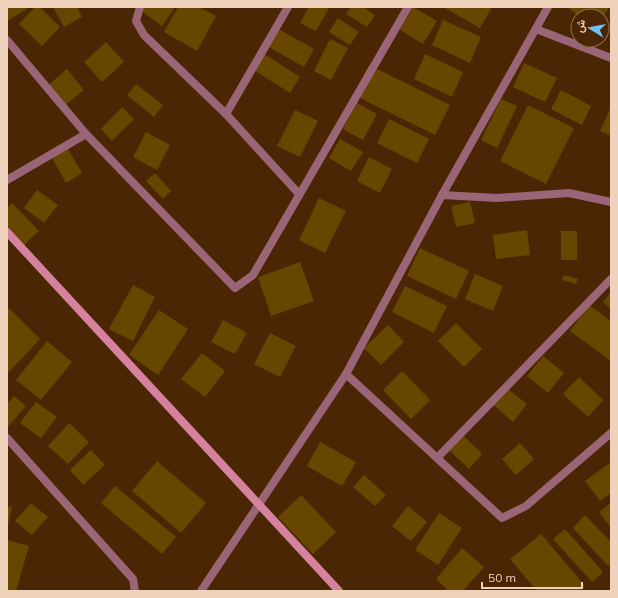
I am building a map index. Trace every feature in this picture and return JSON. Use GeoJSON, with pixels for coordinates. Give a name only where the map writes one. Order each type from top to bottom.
{"type":"FeatureCollection","features":[{"type":"Feature","properties":{"kind":"street"},"geometry":{"type":"LineString","coordinates":[[140,7],[136,21],[144,35],[226,114],[299,194]]}},
{"type":"Feature","properties":{"kind":"street"},"geometry":{"type":"LineString","coordinates":[[226,114],[288,7]]}},
{"type":"Feature","properties":{"kind":"street"},"geometry":{"type":"LineString","coordinates":[[7,40],[86,134],[236,288],[252,275],[408,7]]}},
{"type":"Feature","properties":{"kind":"street"},"geometry":{"type":"LineString","coordinates":[[201,591],[346,374],[442,195],[548,7]]}},
{"type":"Feature","properties":{"kind":"street"},"geometry":{"type":"LineString","coordinates":[[536,29],[611,58]]}},
{"type":"Feature","properties":{"kind":"street"},"geometry":{"type":"LineString","coordinates":[[7,180],[86,134]]}},
{"type":"Feature","properties":{"kind":"street"},"geometry":{"type":"LineString","coordinates":[[442,195],[497,198],[569,193],[611,202]]}},
{"type":"Feature","properties":{"kind":"street"},"geometry":{"type":"LineString","coordinates":[[7,232],[339,591]]}},
{"type":"Feature","properties":{"kind":"street"},"geometry":{"type":"LineString","coordinates":[[437,458],[611,279]]}},
{"type":"Feature","properties":{"kind":"street"},"geometry":{"type":"LineString","coordinates":[[346,374],[502,518],[526,506],[611,434]]}},
{"type":"Feature","properties":{"kind":"street"},"geometry":{"type":"LineString","coordinates":[[7,438],[133,580],[135,591]]}},
{"type":"Feature","properties":{"kind":"building"},"geometry":{"type":"Polygon","coordinates":[[[7,7],[25,7],[27,9],[7,21],[7,7]]]}},
{"type":"Feature","properties":{"kind":"building"},"geometry":{"type":"Polygon","coordinates":[[[35,7],[40,7],[60,27],[42,46],[19,24],[35,7]]]}},
{"type":"Feature","properties":{"kind":"building"},"geometry":{"type":"Polygon","coordinates":[[[53,7],[77,7],[82,17],[64,27],[53,7]]]}},
{"type":"Feature","properties":{"kind":"building"},"geometry":{"type":"Polygon","coordinates":[[[142,7],[175,7],[162,26],[140,10],[142,7]]]}},
{"type":"Feature","properties":{"kind":"building"},"geometry":{"type":"Polygon","coordinates":[[[178,7],[199,7],[216,16],[197,51],[164,32],[178,7]]]}},
{"type":"Feature","properties":{"kind":"building"},"geometry":{"type":"Polygon","coordinates":[[[309,7],[329,8],[316,31],[300,23],[309,7]]]}},
{"type":"Feature","properties":{"kind":"building"},"geometry":{"type":"Polygon","coordinates":[[[351,7],[363,7],[375,15],[367,27],[346,14],[351,7]]]}},
{"type":"Feature","properties":{"kind":"building"},"geometry":{"type":"Polygon","coordinates":[[[413,7],[437,21],[423,44],[400,30],[413,7]]]}},
{"type":"Feature","properties":{"kind":"building"},"geometry":{"type":"Polygon","coordinates":[[[443,7],[492,7],[480,28],[443,7]]]}},
{"type":"Feature","properties":{"kind":"building"},"geometry":{"type":"Polygon","coordinates":[[[567,7],[610,7],[570,8],[570,9],[567,7]]]}},
{"type":"Feature","properties":{"kind":"building"},"geometry":{"type":"Polygon","coordinates":[[[338,18],[359,32],[350,45],[329,32],[338,18]]]}},
{"type":"Feature","properties":{"kind":"building"},"geometry":{"type":"Polygon","coordinates":[[[443,20],[481,37],[470,63],[432,45],[443,20]]]}},
{"type":"Feature","properties":{"kind":"building"},"geometry":{"type":"Polygon","coordinates":[[[273,26],[314,49],[304,67],[263,44],[273,26]]]}},
{"type":"Feature","properties":{"kind":"building"},"geometry":{"type":"Polygon","coordinates":[[[330,39],[348,48],[331,80],[314,71],[330,39]]]}},
{"type":"Feature","properties":{"kind":"building"},"geometry":{"type":"Polygon","coordinates":[[[106,42],[124,62],[102,82],[84,62],[106,42]]]}},
{"type":"Feature","properties":{"kind":"building"},"geometry":{"type":"Polygon","coordinates":[[[261,52],[300,77],[290,93],[251,68],[261,52]]]}},
{"type":"Feature","properties":{"kind":"building"},"geometry":{"type":"Polygon","coordinates":[[[425,54],[463,72],[452,97],[414,79],[425,54]]]}},
{"type":"Feature","properties":{"kind":"building"},"geometry":{"type":"Polygon","coordinates":[[[524,63],[557,78],[545,102],[513,87],[524,63]]]}},
{"type":"Feature","properties":{"kind":"building"},"geometry":{"type":"Polygon","coordinates":[[[369,65],[450,105],[435,135],[354,95],[369,65]]]}},
{"type":"Feature","properties":{"kind":"building"},"geometry":{"type":"Polygon","coordinates":[[[67,69],[84,90],[64,106],[47,86],[67,69]]]}},
{"type":"Feature","properties":{"kind":"building"},"geometry":{"type":"Polygon","coordinates":[[[136,84],[163,105],[154,117],[127,95],[136,84]]]}},
{"type":"Feature","properties":{"kind":"building"},"geometry":{"type":"Polygon","coordinates":[[[561,90],[591,106],[582,125],[551,109],[561,90]]]}},
{"type":"Feature","properties":{"kind":"building"},"geometry":{"type":"Polygon","coordinates":[[[501,99],[517,106],[497,148],[481,140],[501,99]]]}},
{"type":"Feature","properties":{"kind":"building"},"geometry":{"type":"Polygon","coordinates":[[[357,103],[377,114],[363,140],[343,129],[357,103]]]}},
{"type":"Feature","properties":{"kind":"building"},"geometry":{"type":"Polygon","coordinates":[[[528,105],[574,128],[546,184],[500,161],[528,105]]]}},
{"type":"Feature","properties":{"kind":"building"},"geometry":{"type":"Polygon","coordinates":[[[122,107],[134,119],[112,141],[101,129],[122,107]]]}},
{"type":"Feature","properties":{"kind":"building"},"geometry":{"type":"Polygon","coordinates":[[[611,107],[611,136],[600,131],[611,107]]]}},
{"type":"Feature","properties":{"kind":"building"},"geometry":{"type":"Polygon","coordinates":[[[295,110],[318,121],[300,157],[277,146],[295,110]]]}},
{"type":"Feature","properties":{"kind":"building"},"geometry":{"type":"Polygon","coordinates":[[[389,119],[429,139],[417,163],[377,143],[389,119]]]}},
{"type":"Feature","properties":{"kind":"building"},"geometry":{"type":"Polygon","coordinates":[[[146,132],[170,145],[157,170],[133,157],[146,132]]]}},
{"type":"Feature","properties":{"kind":"building"},"geometry":{"type":"Polygon","coordinates":[[[340,139],[363,152],[351,171],[329,158],[340,139]]]}},
{"type":"Feature","properties":{"kind":"building"},"geometry":{"type":"Polygon","coordinates":[[[68,149],[82,173],[66,183],[52,158],[68,149]]]}},
{"type":"Feature","properties":{"kind":"building"},"geometry":{"type":"Polygon","coordinates":[[[369,157],[392,169],[380,193],[357,181],[369,157]]]}},
{"type":"Feature","properties":{"kind":"building"},"geometry":{"type":"Polygon","coordinates":[[[155,173],[171,191],[163,199],[146,181],[155,173]]]}},
{"type":"Feature","properties":{"kind":"building"},"geometry":{"type":"Polygon","coordinates":[[[37,190],[58,205],[44,223],[24,208],[37,190]]]}},
{"type":"Feature","properties":{"kind":"building"},"geometry":{"type":"Polygon","coordinates":[[[319,198],[346,211],[325,253],[299,240],[319,198]]]}},
{"type":"Feature","properties":{"kind":"building"},"geometry":{"type":"Polygon","coordinates":[[[470,202],[475,223],[456,227],[451,206],[470,202]]]}},
{"type":"Feature","properties":{"kind":"building"},"geometry":{"type":"Polygon","coordinates":[[[12,203],[39,231],[24,245],[7,227],[7,208],[12,203]]]}},
{"type":"Feature","properties":{"kind":"building"},"geometry":{"type":"Polygon","coordinates":[[[527,230],[530,255],[496,259],[493,235],[527,230]]]}},
{"type":"Feature","properties":{"kind":"building"},"geometry":{"type":"Polygon","coordinates":[[[561,231],[577,231],[577,260],[561,260],[561,231]]]}},
{"type":"Feature","properties":{"kind":"building"},"geometry":{"type":"Polygon","coordinates":[[[420,248],[469,271],[456,299],[407,276],[420,248]]]}},
{"type":"Feature","properties":{"kind":"building"},"geometry":{"type":"Polygon","coordinates":[[[300,262],[314,301],[271,316],[258,277],[300,262]]]}},
{"type":"Feature","properties":{"kind":"building"},"geometry":{"type":"Polygon","coordinates":[[[475,274],[503,286],[493,311],[465,299],[475,274]]]}},
{"type":"Feature","properties":{"kind":"building"},"geometry":{"type":"Polygon","coordinates":[[[564,275],[578,279],[576,284],[562,280],[564,275]]]}},
{"type":"Feature","properties":{"kind":"building"},"geometry":{"type":"Polygon","coordinates":[[[133,285],[155,297],[133,341],[109,329],[133,285]]]}},
{"type":"Feature","properties":{"kind":"building"},"geometry":{"type":"Polygon","coordinates":[[[405,286],[447,306],[434,333],[392,312],[405,286]]]}},
{"type":"Feature","properties":{"kind":"building"},"geometry":{"type":"Polygon","coordinates":[[[611,292],[611,309],[603,302],[611,292]]]}},
{"type":"Feature","properties":{"kind":"building"},"geometry":{"type":"Polygon","coordinates":[[[589,305],[611,321],[611,361],[570,331],[589,305]]]}},
{"type":"Feature","properties":{"kind":"building"},"geometry":{"type":"Polygon","coordinates":[[[9,308],[40,339],[7,374],[7,310],[9,308]]]}},
{"type":"Feature","properties":{"kind":"building"},"geometry":{"type":"Polygon","coordinates":[[[159,310],[188,329],[158,375],[129,355],[159,310]]]}},
{"type":"Feature","properties":{"kind":"building"},"geometry":{"type":"Polygon","coordinates":[[[223,320],[247,333],[235,354],[211,342],[223,320]]]}},
{"type":"Feature","properties":{"kind":"building"},"geometry":{"type":"Polygon","coordinates":[[[456,323],[482,349],[464,367],[438,341],[456,323]]]}},
{"type":"Feature","properties":{"kind":"building"},"geometry":{"type":"Polygon","coordinates":[[[388,325],[404,342],[381,365],[364,348],[388,325]]]}},
{"type":"Feature","properties":{"kind":"building"},"geometry":{"type":"Polygon","coordinates":[[[270,333],[296,346],[280,377],[254,364],[270,333]]]}},
{"type":"Feature","properties":{"kind":"building"},"geometry":{"type":"Polygon","coordinates":[[[47,341],[72,362],[41,400],[16,380],[47,341]]]}},
{"type":"Feature","properties":{"kind":"building"},"geometry":{"type":"Polygon","coordinates":[[[202,353],[225,371],[205,397],[181,379],[202,353]]]}},
{"type":"Feature","properties":{"kind":"building"},"geometry":{"type":"Polygon","coordinates":[[[543,356],[564,373],[548,393],[527,376],[543,356]]]}},
{"type":"Feature","properties":{"kind":"building"},"geometry":{"type":"Polygon","coordinates":[[[402,371],[430,400],[411,419],[383,390],[402,371]]]}},
{"type":"Feature","properties":{"kind":"building"},"geometry":{"type":"Polygon","coordinates":[[[579,377],[603,400],[588,417],[563,394],[579,377]]]}},
{"type":"Feature","properties":{"kind":"building"},"geometry":{"type":"Polygon","coordinates":[[[503,385],[527,404],[513,422],[490,402],[503,385]]]}},
{"type":"Feature","properties":{"kind":"building"},"geometry":{"type":"Polygon","coordinates":[[[14,396],[26,406],[7,428],[7,404],[14,396]]]}},
{"type":"Feature","properties":{"kind":"building"},"geometry":{"type":"Polygon","coordinates":[[[36,402],[57,417],[41,438],[20,423],[36,402]]]}},
{"type":"Feature","properties":{"kind":"building"},"geometry":{"type":"Polygon","coordinates":[[[69,423],[89,442],[68,464],[48,446],[69,423]]]}},
{"type":"Feature","properties":{"kind":"building"},"geometry":{"type":"Polygon","coordinates":[[[462,434],[482,454],[469,469],[448,449],[462,434]]]}},
{"type":"Feature","properties":{"kind":"building"},"geometry":{"type":"Polygon","coordinates":[[[320,442],[356,462],[342,486],[307,466],[320,442]]]}},
{"type":"Feature","properties":{"kind":"building"},"geometry":{"type":"Polygon","coordinates":[[[520,443],[534,459],[516,475],[502,459],[520,443]]]}},
{"type":"Feature","properties":{"kind":"building"},"geometry":{"type":"Polygon","coordinates":[[[91,450],[105,465],[83,485],[70,470],[91,450]]]}},
{"type":"Feature","properties":{"kind":"building"},"geometry":{"type":"Polygon","coordinates":[[[157,461],[206,503],[181,533],[132,491],[157,461]]]}},
{"type":"Feature","properties":{"kind":"building"},"geometry":{"type":"Polygon","coordinates":[[[611,462],[611,493],[600,501],[585,481],[611,462]]]}},
{"type":"Feature","properties":{"kind":"building"},"geometry":{"type":"Polygon","coordinates":[[[364,475],[386,495],[375,506],[353,487],[364,475]]]}},
{"type":"Feature","properties":{"kind":"building"},"geometry":{"type":"Polygon","coordinates":[[[115,486],[176,537],[162,554],[101,503],[115,486]]]}},
{"type":"Feature","properties":{"kind":"building"},"geometry":{"type":"Polygon","coordinates":[[[301,495],[336,532],[313,554],[278,517],[301,495]]]}},
{"type":"Feature","properties":{"kind":"building"},"geometry":{"type":"Polygon","coordinates":[[[31,503],[48,517],[32,535],[15,521],[31,503]]]}},
{"type":"Feature","properties":{"kind":"building"},"geometry":{"type":"Polygon","coordinates":[[[611,503],[611,528],[599,512],[611,503]]]}},
{"type":"Feature","properties":{"kind":"building"},"geometry":{"type":"Polygon","coordinates":[[[7,506],[12,507],[8,526],[7,526],[7,506]]]}},
{"type":"Feature","properties":{"kind":"building"},"geometry":{"type":"Polygon","coordinates":[[[408,506],[427,522],[411,541],[392,526],[408,506]]]}},
{"type":"Feature","properties":{"kind":"building"},"geometry":{"type":"Polygon","coordinates":[[[439,513],[462,528],[438,565],[415,550],[439,513]]]}},
{"type":"Feature","properties":{"kind":"building"},"geometry":{"type":"Polygon","coordinates":[[[585,515],[611,542],[611,563],[608,566],[573,528],[585,515]]]}},
{"type":"Feature","properties":{"kind":"building"},"geometry":{"type":"Polygon","coordinates":[[[565,529],[603,572],[592,582],[553,539],[565,529]]]}},
{"type":"Feature","properties":{"kind":"building"},"geometry":{"type":"Polygon","coordinates":[[[541,534],[585,586],[580,591],[537,591],[510,559],[541,534]]]}},
{"type":"Feature","properties":{"kind":"building"},"geometry":{"type":"Polygon","coordinates":[[[7,540],[29,546],[16,591],[7,591],[7,540]]]}},
{"type":"Feature","properties":{"kind":"building"},"geometry":{"type":"Polygon","coordinates":[[[462,548],[484,567],[463,591],[449,591],[436,579],[462,548]]]}}]}
